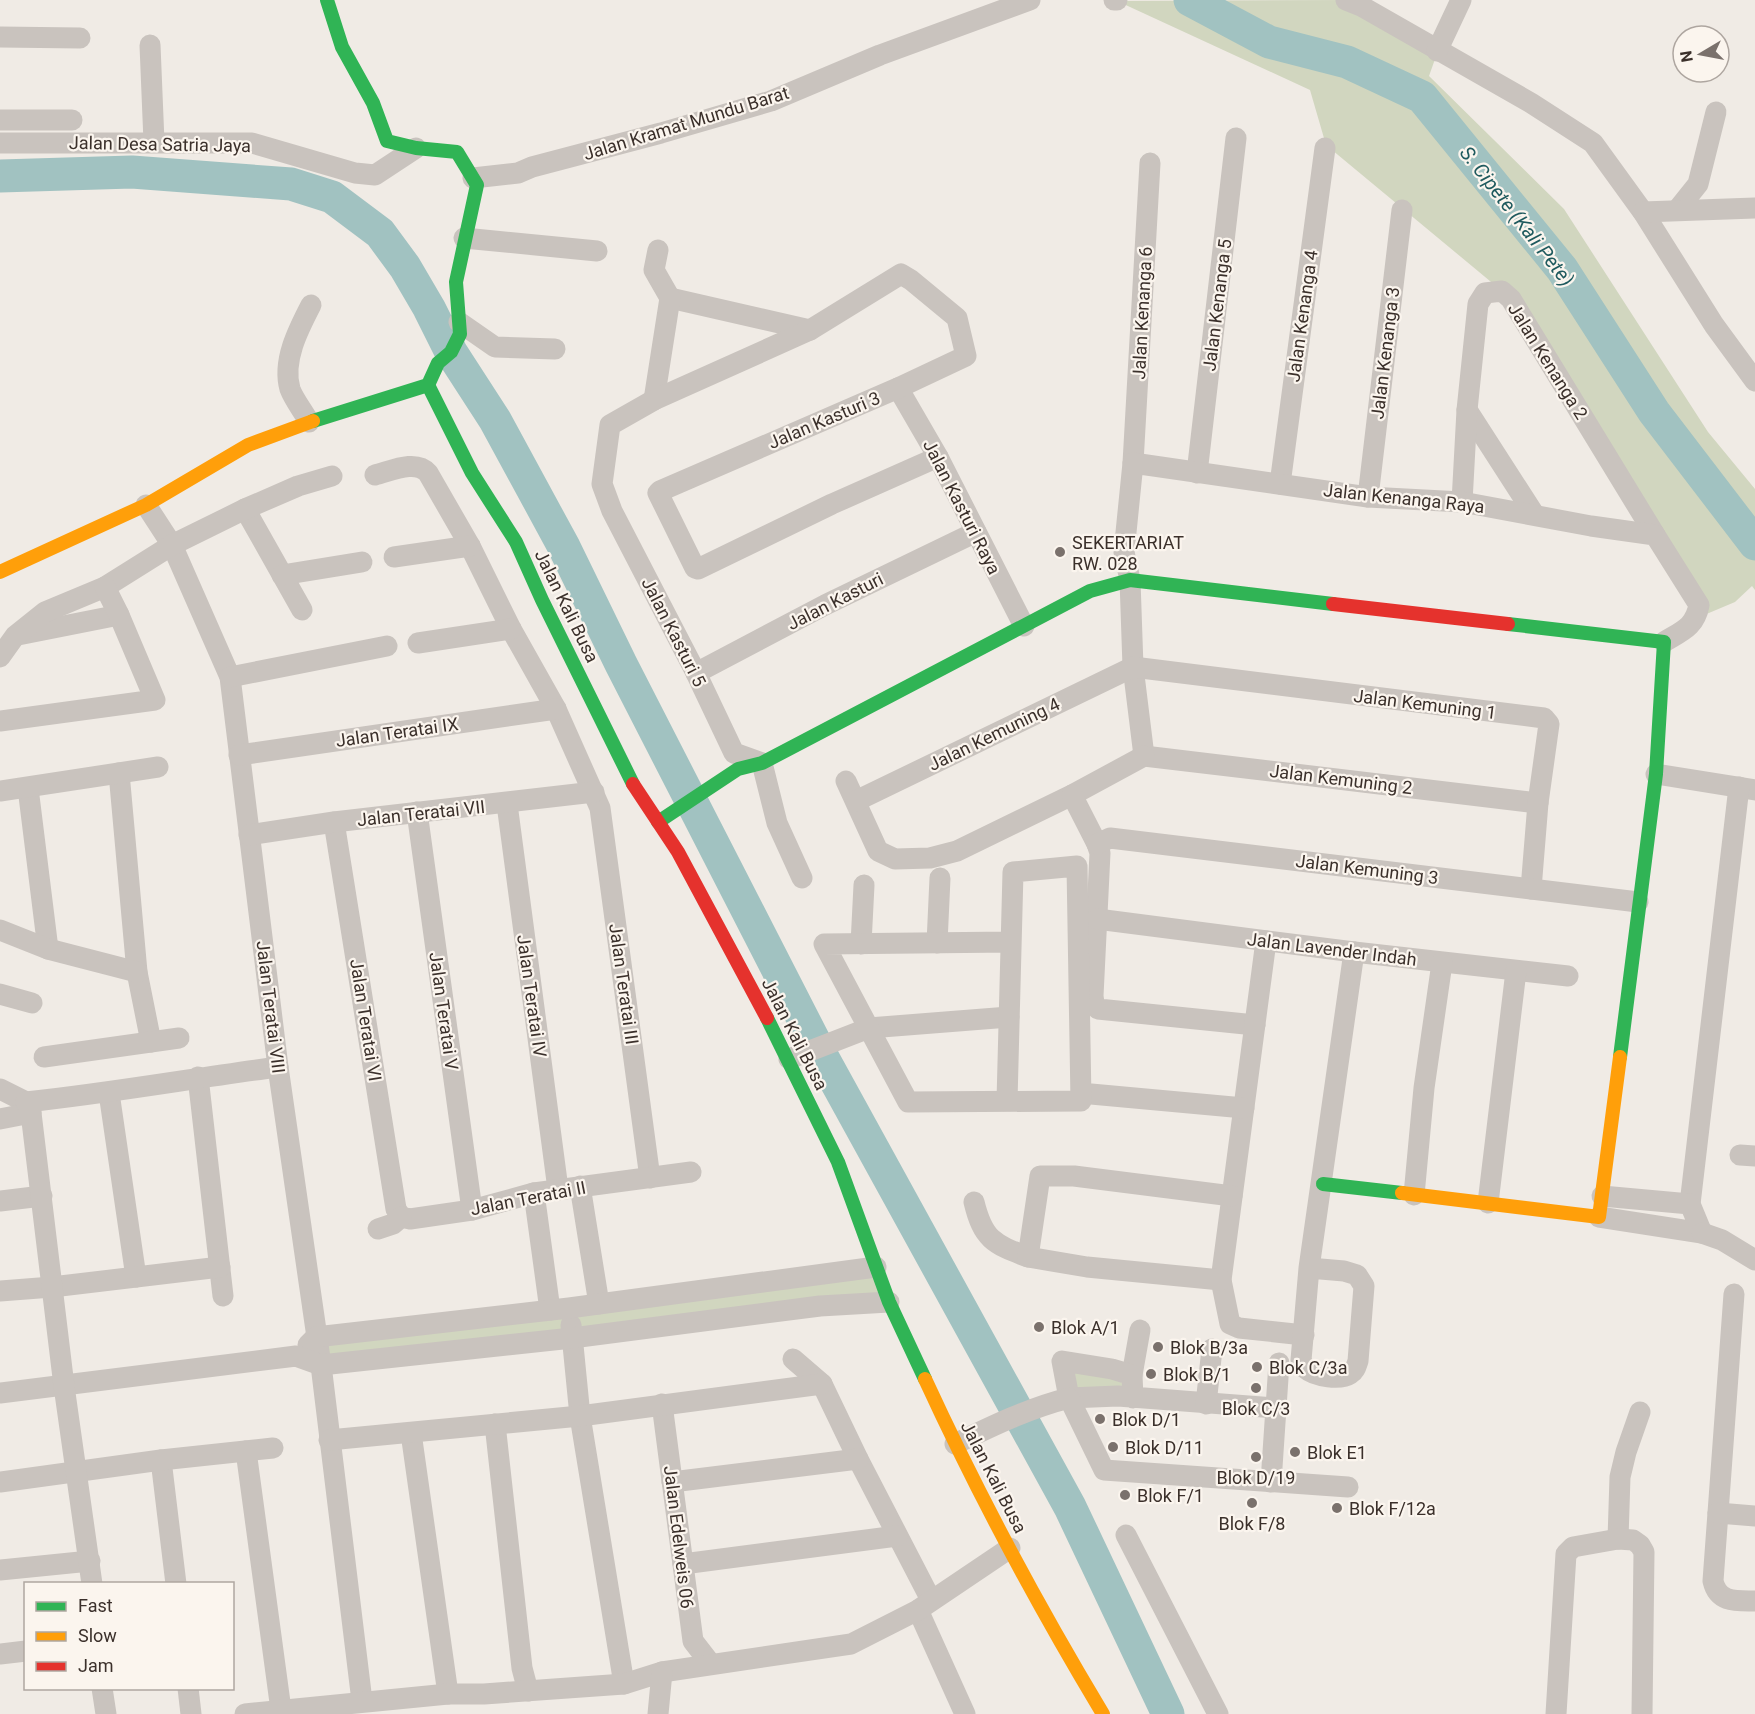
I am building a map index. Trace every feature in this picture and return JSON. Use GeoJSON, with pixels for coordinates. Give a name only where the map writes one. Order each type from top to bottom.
{"type":"FeatureCollection","features":[{"type":"Feature","properties":{"kind":"street"},"geometry":{"type":"LineString","coordinates":[[0,572],[146,505],[248,445],[309,422],[428,385],[438,363],[452,352],[459,328],[456,282],[477,185],[457,152],[416,148],[387,141],[373,103],[342,47],[327,0]]}},
{"type":"Feature","properties":{"kind":"street","name":"Jalan Kramat Mundu Barat"},"geometry":{"type":"LineString","coordinates":[[473,178],[518,173],[532,167],[771,101],[880,55],[1030,0]]}},
{"type":"Feature","properties":{"kind":"street"},"geometry":{"type":"LineString","coordinates":[[1437,51],[1461,0]]}},
{"type":"Feature","properties":{"kind":"street"},"geometry":{"type":"LineString","coordinates":[[1357,2],[1437,51],[1531,103],[1593,143],[1643,212],[1714,325],[1755,381]]}},
{"type":"Feature","properties":{"kind":"street"},"geometry":{"type":"LineString","coordinates":[[0,37],[80,38]]}},
{"type":"Feature","properties":{"kind":"street"},"geometry":{"type":"LineString","coordinates":[[150,45],[154,142]]}},
{"type":"Feature","properties":{"kind":"street"},"geometry":{"type":"LineString","coordinates":[[1678,210],[1698,184],[1716,112]]}},
{"type":"Feature","properties":{"kind":"street"},"geometry":{"type":"LineString","coordinates":[[0,120],[72,120]]}},
{"type":"Feature","properties":{"kind":"street","name":"Jalan Kenanga 5"},"geometry":{"type":"LineString","coordinates":[[1197,473],[1236,138]]}},
{"type":"Feature","properties":{"kind":"street","name":"Jalan Desa Satria Jaya"},"geometry":{"type":"LineString","coordinates":[[0,143],[252,143],[355,173],[375,175],[416,148]]}},
{"type":"Feature","properties":{"kind":"street","name":"Jalan Kenanga 4"},"geometry":{"type":"LineString","coordinates":[[1280,484],[1325,148]]}},
{"type":"Feature","properties":{"kind":"street","name":"Jalan Kenanga 6"},"geometry":{"type":"LineString","coordinates":[[1133,463],[1150,163]]}},
{"type":"Feature","properties":{"kind":"street"},"geometry":{"type":"LineString","coordinates":[[1643,212],[1755,208]]}},
{"type":"Feature","properties":{"kind":"street","name":"Jalan Kenanga 3"},"geometry":{"type":"LineString","coordinates":[[1368,497],[1402,210]]}},
{"type":"Feature","properties":{"kind":"street"},"geometry":{"type":"LineString","coordinates":[[464,238],[597,251]]}},
{"type":"Feature","properties":{"kind":"street"},"geometry":{"type":"LineString","coordinates":[[654,400],[670,298],[654,270],[658,250]]}},
{"type":"Feature","properties":{"kind":"street","name":"Jalan Kasturi 3"},"geometry":{"type":"LineString","coordinates":[[810,330],[901,274],[957,318],[966,356],[898,388],[660,491],[658,496],[696,569],[832,504],[938,457]]}},
{"type":"Feature","properties":{"kind":"street","name":"Jalan Kenanga 2"},"geometry":{"type":"LineString","coordinates":[[1462,502],[1467,410],[1478,304],[1485,293],[1502,291],[1511,299],[1655,535]]}},
{"type":"Feature","properties":{"kind":"street"},"geometry":{"type":"LineString","coordinates":[[670,298],[810,330]]}},
{"type":"Feature","properties":{"kind":"street"},"geometry":{"type":"LineString","coordinates":[[309,422],[291,390],[288,361],[298,329],[311,305]]}},
{"type":"Feature","properties":{"kind":"street"},"geometry":{"type":"LineString","coordinates":[[459,328],[495,347],[555,349]]}},
{"type":"Feature","properties":{"kind":"street"},"geometry":{"type":"LineString","coordinates":[[654,400],[810,330]]}},
{"type":"Feature","properties":{"kind":"street","name":"Jalan Kali Busa"},"geometry":{"type":"LineString","coordinates":[[428,385],[472,473],[516,542],[542,600],[636,789],[678,852],[789,1059],[837,1162],[889,1302],[956,1444],[1060,1642],[1103,1714]]}},
{"type":"Feature","properties":{"kind":"street","name":"Jalan Kasturi Raya"},"geometry":{"type":"LineString","coordinates":[[898,388],[938,457],[1024,626]]}},
{"type":"Feature","properties":{"kind":"street","name":"Jalan Kasturi 5"},"geometry":{"type":"LineString","coordinates":[[654,400],[610,425],[602,484],[612,512],[696,673],[734,753],[762,763]]}},
{"type":"Feature","properties":{"kind":"street"},"geometry":{"type":"LineString","coordinates":[[1467,410],[1534,514]]}},
{"type":"Feature","properties":{"kind":"street"},"geometry":{"type":"LineString","coordinates":[[846,781],[878,851],[895,859],[930,858],[957,851],[1072,795],[1144,756],[1133,667],[1131,580],[1124,552],[1133,463]]}},
{"type":"Feature","properties":{"kind":"street","name":"Jalan Kenanga Raya"},"geometry":{"type":"LineString","coordinates":[[1133,463],[1368,497],[1462,502],[1591,526],[1655,535]]}},
{"type":"Feature","properties":{"kind":"street","name":"Jalan Teratai III"},"geometry":{"type":"LineString","coordinates":[[375,475],[415,466],[423,467],[428,473],[470,546],[511,630],[556,709],[594,792],[600,808],[650,1178]]}},
{"type":"Feature","properties":{"kind":"street"},"geometry":{"type":"LineString","coordinates":[[0,657],[15,636],[45,612],[105,587],[172,545],[245,509],[298,486],[332,476]]}},
{"type":"Feature","properties":{"kind":"street","name":"Jalan Teratai VIII"},"geometry":{"type":"LineString","coordinates":[[146,505],[172,545],[230,677],[278,1067],[321,1365],[362,1701]]}},
{"type":"Feature","properties":{"kind":"street"},"geometry":{"type":"LineString","coordinates":[[245,509],[302,610]]}},
{"type":"Feature","properties":{"kind":"street","name":"Jalan Kasturi"},"geometry":{"type":"LineString","coordinates":[[696,673],[825,604],[976,532]]}},
{"type":"Feature","properties":{"kind":"street"},"geometry":{"type":"LineString","coordinates":[[658,822],[738,769],[762,763],[1090,591],[1131,580],[1664,642],[1685,629],[1697,618],[1699,605],[1655,535]]}},
{"type":"Feature","properties":{"kind":"street"},"geometry":{"type":"LineString","coordinates":[[394,557],[470,546]]}},
{"type":"Feature","properties":{"kind":"street"},"geometry":{"type":"LineString","coordinates":[[282,575],[362,562]]}},
{"type":"Feature","properties":{"kind":"street"},"geometry":{"type":"LineString","coordinates":[[0,721],[155,700],[105,587]]}},
{"type":"Feature","properties":{"kind":"street"},"geometry":{"type":"LineString","coordinates":[[15,636],[119,615]]}},
{"type":"Feature","properties":{"kind":"street"},"geometry":{"type":"LineString","coordinates":[[418,643],[511,630]]}},
{"type":"Feature","properties":{"kind":"street"},"geometry":{"type":"LineString","coordinates":[[1599,1217],[1656,774],[1664,642]]}},
{"type":"Feature","properties":{"kind":"street"},"geometry":{"type":"LineString","coordinates":[[230,677],[387,646]]}},
{"type":"Feature","properties":{"kind":"street","name":"Jalan Kemuning 4"},"geometry":{"type":"LineString","coordinates":[[856,801],[1133,667]]}},
{"type":"Feature","properties":{"kind":"street","name":"Jalan Kemuning 1"},"geometry":{"type":"LineString","coordinates":[[1133,667],[1544,718],[1549,724],[1538,803],[1531,889]]}},
{"type":"Feature","properties":{"kind":"street","name":"Jalan Teratai IX"},"geometry":{"type":"LineString","coordinates":[[239,755],[556,709]]}},
{"type":"Feature","properties":{"kind":"street","name":"Jalan Kemuning 2"},"geometry":{"type":"LineString","coordinates":[[1144,756],[1538,803]]}},
{"type":"Feature","properties":{"kind":"street"},"geometry":{"type":"LineString","coordinates":[[762,763],[777,823],[802,878]]}},
{"type":"Feature","properties":{"kind":"street"},"geometry":{"type":"LineString","coordinates":[[0,791],[158,767]]}},
{"type":"Feature","properties":{"kind":"street"},"geometry":{"type":"LineString","coordinates":[[119,772],[137,972],[151,1042]]}},
{"type":"Feature","properties":{"kind":"street"},"geometry":{"type":"LineString","coordinates":[[1656,774],[1747,789],[1690,1204],[1702,1233]]}},
{"type":"Feature","properties":{"kind":"street"},"geometry":{"type":"LineString","coordinates":[[28,788],[48,949]]}},
{"type":"Feature","properties":{"kind":"street","name":"Jalan Teratai VII"},"geometry":{"type":"LineString","coordinates":[[249,835],[334,822],[507,804],[594,792]]}},
{"type":"Feature","properties":{"kind":"street"},"geometry":{"type":"LineString","coordinates":[[1072,795],[1100,853],[1093,996],[1098,1009],[1255,1025]]}},
{"type":"Feature","properties":{"kind":"street","name":"Jalan Teratai IV"},"geometry":{"type":"LineString","coordinates":[[507,804],[558,1189]]}},
{"type":"Feature","properties":{"kind":"street","name":"Jalan Teratai V"},"geometry":{"type":"LineString","coordinates":[[417,812],[472,1210]]}},
{"type":"Feature","properties":{"kind":"street","name":"Jalan Teratai VI"},"geometry":{"type":"LineString","coordinates":[[334,822],[396,1209],[401,1217]]}},
{"type":"Feature","properties":{"kind":"street","name":"Jalan Kemuning 3"},"geometry":{"type":"LineString","coordinates":[[1097,844],[1110,838],[1638,902]]}},
{"type":"Feature","properties":{"kind":"street"},"geometry":{"type":"LineString","coordinates":[[1007,1101],[1013,872],[1077,866],[1081,1101],[908,1102],[825,944],[1011,942]]}},
{"type":"Feature","properties":{"kind":"street"},"geometry":{"type":"LineString","coordinates":[[937,943],[940,878]]}},
{"type":"Feature","properties":{"kind":"street"},"geometry":{"type":"LineString","coordinates":[[861,944],[864,885]]}},
{"type":"Feature","properties":{"kind":"street","name":"Jalan Lavender Indah"},"geometry":{"type":"LineString","coordinates":[[1097,919],[1442,963],[1568,976]]}},
{"type":"Feature","properties":{"kind":"street"},"geometry":{"type":"LineString","coordinates":[[0,930],[48,949],[137,972]]}},
{"type":"Feature","properties":{"kind":"street"},"geometry":{"type":"LineString","coordinates":[[1266,941],[1221,1280],[1230,1324],[1239,1328],[1304,1335]]}},
{"type":"Feature","properties":{"kind":"street"},"geometry":{"type":"LineString","coordinates":[[1310,1268],[1344,1271],[1357,1275],[1364,1286],[1358,1361],[1356,1370],[1348,1375],[1341,1377],[1316,1374],[1305,1368],[1301,1360],[1310,1268],[1354,952]]}},
{"type":"Feature","properties":{"kind":"street"},"geometry":{"type":"LineString","coordinates":[[1414,1195],[1424,1089],[1442,963]]}},
{"type":"Feature","properties":{"kind":"street"},"geometry":{"type":"LineString","coordinates":[[1488,1203],[1516,971]]}},
{"type":"Feature","properties":{"kind":"street"},"geometry":{"type":"LineString","coordinates":[[0,994],[32,1003]]}},
{"type":"Feature","properties":{"kind":"street"},"geometry":{"type":"LineString","coordinates":[[789,1059],[869,1028],[1009,1017]]}},
{"type":"Feature","properties":{"kind":"street"},"geometry":{"type":"LineString","coordinates":[[44,1057],[179,1038]]}},
{"type":"Feature","properties":{"kind":"street"},"geometry":{"type":"LineString","coordinates":[[0,1119],[29,1108],[109,1093],[198,1077],[278,1067]]}},
{"type":"Feature","properties":{"kind":"street"},"geometry":{"type":"LineString","coordinates":[[198,1077],[223,1296]]}},
{"type":"Feature","properties":{"kind":"street"},"geometry":{"type":"LineString","coordinates":[[0,1089],[29,1108],[42,1196],[64,1386],[92,1582]]}},
{"type":"Feature","properties":{"kind":"street"},"geometry":{"type":"LineString","coordinates":[[109,1093],[136,1277]]}},
{"type":"Feature","properties":{"kind":"street"},"geometry":{"type":"LineString","coordinates":[[1091,1094],[1244,1108]]}},
{"type":"Feature","properties":{"kind":"street","name":"Jalan Teratai II"},"geometry":{"type":"LineString","coordinates":[[401,1217],[410,1219],[472,1210],[534,1193],[691,1172]]}},
{"type":"Feature","properties":{"kind":"street"},"geometry":{"type":"LineString","coordinates":[[1028,1257],[1040,1176],[1074,1176],[1232,1196]]}},
{"type":"Feature","properties":{"kind":"street"},"geometry":{"type":"LineString","coordinates":[[1323,1184],[1599,1217],[1702,1233],[1722,1240],[1755,1260]]}},
{"type":"Feature","properties":{"kind":"street"},"geometry":{"type":"LineString","coordinates":[[580,1186],[599,1304]]}},
{"type":"Feature","properties":{"kind":"street"},"geometry":{"type":"LineString","coordinates":[[534,1193],[559,1309],[572,1338],[580,1416],[624,1684]]}},
{"type":"Feature","properties":{"kind":"street"},"geometry":{"type":"LineString","coordinates":[[0,1201],[42,1196]]}},
{"type":"Feature","properties":{"kind":"street"},"geometry":{"type":"LineString","coordinates":[[1602,1196],[1690,1204]]}},
{"type":"Feature","properties":{"kind":"street"},"geometry":{"type":"LineString","coordinates":[[974,1202],[980,1222],[992,1241],[1028,1257],[1087,1266],[1221,1280]]}},
{"type":"Feature","properties":{"kind":"street"},"geometry":{"type":"LineString","coordinates":[[378,1230],[393,1224],[401,1217]]}},
{"type":"Feature","properties":{"kind":"street"},"geometry":{"type":"LineString","coordinates":[[296,1356],[316,1337],[599,1304],[876,1266]]}},
{"type":"Feature","properties":{"kind":"street"},"geometry":{"type":"LineString","coordinates":[[0,1291],[220,1267]]}},
{"type":"Feature","properties":{"kind":"street"},"geometry":{"type":"LineString","coordinates":[[1734,1294],[1714,1586],[1724,1599],[1755,1601]]}},
{"type":"Feature","properties":{"kind":"street"},"geometry":{"type":"LineString","coordinates":[[0,1393],[296,1356],[321,1365],[572,1338],[820,1306],[889,1302]]}},
{"type":"Feature","properties":{"kind":"street"},"geometry":{"type":"LineString","coordinates":[[1133,1398],[1132,1375],[1140,1330]]}},
{"type":"Feature","properties":{"kind":"street"},"geometry":{"type":"LineString","coordinates":[[1206,1404],[1212,1349]]}},
{"type":"Feature","properties":{"kind":"street"},"geometry":{"type":"LineString","coordinates":[[793,1359],[822,1384],[897,1536],[965,1714]]}},
{"type":"Feature","properties":{"kind":"street"},"geometry":{"type":"LineString","coordinates":[[1132,1375],[1112,1369],[1062,1361],[1069,1398],[1104,1470],[1348,1487]]}},
{"type":"Feature","properties":{"kind":"street"},"geometry":{"type":"LineString","coordinates":[[1271,1482],[1279,1363]]}},
{"type":"Feature","properties":{"kind":"street"},"geometry":{"type":"LineString","coordinates":[[329,1440],[580,1416],[822,1384]]}},
{"type":"Feature","properties":{"kind":"street"},"geometry":{"type":"LineString","coordinates":[[956,1444],[1047,1403],[1069,1398],[1093,1396],[1276,1408]]}},
{"type":"Feature","properties":{"kind":"street","name":"Jalan Edelweis 06"},"geometry":{"type":"LineString","coordinates":[[662,1404],[693,1641],[710,1663]]}},
{"type":"Feature","properties":{"kind":"street"},"geometry":{"type":"LineString","coordinates":[[1618,1539],[1620,1477],[1626,1452],[1641,1412]]}},
{"type":"Feature","properties":{"kind":"street"},"geometry":{"type":"LineString","coordinates":[[495,1424],[522,1668],[528,1691]]}},
{"type":"Feature","properties":{"kind":"street"},"geometry":{"type":"LineString","coordinates":[[411,1433],[448,1694]]}},
{"type":"Feature","properties":{"kind":"street"},"geometry":{"type":"LineString","coordinates":[[0,1482],[162,1460],[273,1448]]}},
{"type":"Feature","properties":{"kind":"street"},"geometry":{"type":"LineString","coordinates":[[246,1451],[281,1710]]}},
{"type":"Feature","properties":{"kind":"street"},"geometry":{"type":"LineString","coordinates":[[162,1460],[176,1582]]}},
{"type":"Feature","properties":{"kind":"street"},"geometry":{"type":"LineString","coordinates":[[672,1482],[858,1460]]}},
{"type":"Feature","properties":{"kind":"street"},"geometry":{"type":"LineString","coordinates":[[1718,1513],[1755,1516]]}},
{"type":"Feature","properties":{"kind":"street"},"geometry":{"type":"LineString","coordinates":[[1126,1535],[1218,1714]]}},
{"type":"Feature","properties":{"kind":"street"},"geometry":{"type":"LineString","coordinates":[[683,1564],[897,1536]]}},
{"type":"Feature","properties":{"kind":"street"},"geometry":{"type":"LineString","coordinates":[[1556,1714],[1566,1554],[1573,1547],[1618,1539],[1633,1540],[1644,1552],[1642,1714]]}},
{"type":"Feature","properties":{"kind":"street"},"geometry":{"type":"LineString","coordinates":[[254,1713],[448,1694],[484,1704],[528,1691],[624,1684],[662,1672],[710,1663],[851,1644],[925,1605],[1010,1548]]}},
{"type":"Feature","properties":{"kind":"street"},"geometry":{"type":"LineString","coordinates":[[0,1570],[90,1561]]}},
{"type":"Feature","properties":{"kind":"street"},"geometry":{"type":"LineString","coordinates":[[0,1654],[24,1651]]}},
{"type":"Feature","properties":{"kind":"street"},"geometry":{"type":"LineString","coordinates":[[658,1714],[662,1672]]}},
{"type":"Feature","properties":{"kind":"street"},"geometry":{"type":"LineString","coordinates":[[102,1690],[106,1714]]}},
{"type":"Feature","properties":{"kind":"street"},"geometry":{"type":"LineString","coordinates":[[188,1690],[191,1714]]}},
{"type":"Feature","properties":{"kind":"green space"},"geometry":{"type":"Polygon","coordinates":[[[1346,0],[1440,45],[1429,76],[1564,209],[1708,432],[1755,489],[1755,590],[1752,586],[1735,602],[1697,618],[1502,291],[1326,145],[1310,90],[1117,1],[1346,0]]]}},
{"type":"Feature","properties":{"kind":"green space"},"geometry":{"type":"Polygon","coordinates":[[[876,1267],[889,1302],[321,1365],[316,1337],[876,1267]]]}},
{"type":"Feature","properties":{"kind":"green space"},"geometry":{"type":"Polygon","coordinates":[[[1062,1361],[1112,1369],[1133,1398],[1069,1398],[1062,1361]]]}},
{"type":"Feature","properties":{"kind":"waterway","name":"S. Cipete (Kali Pete)"},"geometry":{"type":"LineString","coordinates":[[1190,0],[1269,42],[1347,62],[1422,97],[1562,269],[1654,412],[1755,544]]}},
{"type":"Feature","properties":{"kind":"waterway"},"geometry":{"type":"LineString","coordinates":[[0,176],[132,172],[291,184],[332,197],[380,233],[405,267],[451,352],[495,420],[564,547],[621,664],[823,1058],[1070,1507],[1168,1714]]}},
{"type":"Feature","properties":{"kind":"traffic: fast"},"geometry":{"type":"LineString","coordinates":[[313,421],[428,385],[438,363],[451,352],[460,334],[456,282],[477,185],[457,152],[416,148],[387,141],[373,103],[342,47],[327,0]]}},
{"type":"Feature","properties":{"kind":"traffic: fast"},"geometry":{"type":"LineString","coordinates":[[428,385],[472,473],[516,542],[542,600],[633,784]]}},
{"type":"Feature","properties":{"kind":"traffic: fast"},"geometry":{"type":"LineString","coordinates":[[658,822],[738,769],[762,763],[1090,591],[1130,580],[1333,604]]}},
{"type":"Feature","properties":{"kind":"traffic: fast"},"geometry":{"type":"LineString","coordinates":[[1508,624],[1664,642],[1656,774],[1620,1057]]}},
{"type":"Feature","properties":{"kind":"traffic: fast"},"geometry":{"type":"LineString","coordinates":[[767,1018],[838,1162],[889,1302],[925,1379]]}},
{"type":"Feature","properties":{"kind":"traffic: fast"},"geometry":{"type":"LineString","coordinates":[[1323,1184],[1402,1193]]}},
{"type":"Feature","properties":{"kind":"traffic: slow"},"geometry":{"type":"LineString","coordinates":[[0,572],[146,505],[248,445],[313,421]]}},
{"type":"Feature","properties":{"kind":"traffic: slow"},"geometry":{"type":"LineString","coordinates":[[1402,1193],[1599,1217],[1620,1057]]}},
{"type":"Feature","properties":{"kind":"traffic: slow"},"geometry":{"type":"LineString","coordinates":[[925,1379],[1009,1549],[1103,1714]]}},
{"type":"Feature","properties":{"kind":"traffic: jam"},"geometry":{"type":"LineString","coordinates":[[1333,604],[1508,624]]}},
{"type":"Feature","properties":{"kind":"traffic: jam"},"geometry":{"type":"LineString","coordinates":[[633,784],[678,852],[767,1018]]}},
{"type":"Feature","properties":{"kind":"place","name":"SEKERTARIAT RW. 028"},"geometry":{"type":"Point","coordinates":[1060,552]}},
{"type":"Feature","properties":{"kind":"place","name":"Blok A/1"},"geometry":{"type":"Point","coordinates":[1039,1327]}},
{"type":"Feature","properties":{"kind":"place","name":"Blok B/3a"},"geometry":{"type":"Point","coordinates":[1158,1347]}},
{"type":"Feature","properties":{"kind":"place","name":"Blok C/3a"},"geometry":{"type":"Point","coordinates":[1257,1367]}},
{"type":"Feature","properties":{"kind":"place","name":"Blok B/1"},"geometry":{"type":"Point","coordinates":[1151,1374]}},
{"type":"Feature","properties":{"kind":"place","name":"Blok C/3"},"geometry":{"type":"Point","coordinates":[1256,1388]}},
{"type":"Feature","properties":{"kind":"place","name":"Blok D/1"},"geometry":{"type":"Point","coordinates":[1100,1419]}},
{"type":"Feature","properties":{"kind":"place","name":"Blok D/11"},"geometry":{"type":"Point","coordinates":[1113,1447]}},
{"type":"Feature","properties":{"kind":"place","name":"Blok E1"},"geometry":{"type":"Point","coordinates":[1295,1452]}},
{"type":"Feature","properties":{"kind":"place","name":"Blok D/19"},"geometry":{"type":"Point","coordinates":[1256,1457]}},
{"type":"Feature","properties":{"kind":"place","name":"Blok F/1"},"geometry":{"type":"Point","coordinates":[1125,1495]}},
{"type":"Feature","properties":{"kind":"place","name":"Blok F/8"},"geometry":{"type":"Point","coordinates":[1252,1503]}},
{"type":"Feature","properties":{"kind":"place","name":"Blok F/12a"},"geometry":{"type":"Point","coordinates":[1337,1508]}}]}
